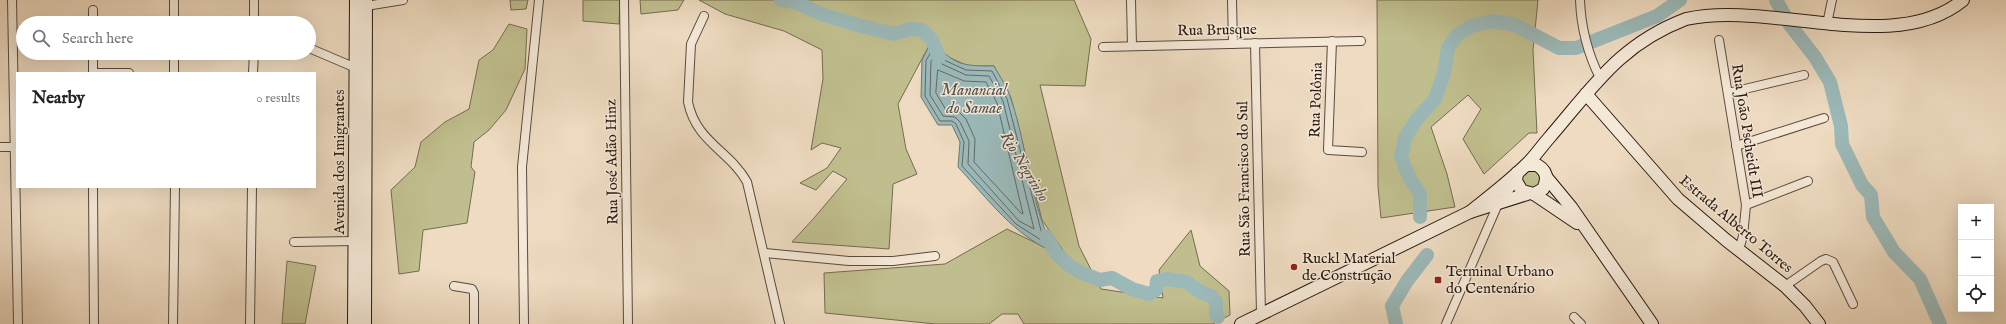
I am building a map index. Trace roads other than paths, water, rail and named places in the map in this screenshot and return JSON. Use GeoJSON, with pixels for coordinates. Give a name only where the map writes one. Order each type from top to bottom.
{"type":"FeatureCollection","features":[{"type":"Feature","properties":{"kind":"main road"},"geometry":{"type":"LineString","coordinates":[[1470,212],[1517,177],[1526,164],[1600,78],[1633,46],[1653,34],[1705,13],[1726,10],[1782,13],[1864,22],[1906,23],[1936,16],[1963,0]]}},
{"type":"Feature","properties":{"kind":"main road","name":"Avenida dos Imigrantes"},"geometry":{"type":"LineString","coordinates":[[360,242],[356,68],[362,2]]}},
{"type":"Feature","properties":{"kind":"main road","name":"Avenida dos Imigrantes"},"geometry":{"type":"LineString","coordinates":[[362,2],[360,305],[365,324]]}},
{"type":"Feature","properties":{"kind":"main road","name":"Estrada Alberto Torres"},"geometry":{"type":"LineString","coordinates":[[1586,94],[1678,199],[1785,286],[1805,306],[1819,324]]}},
{"type":"Feature","properties":{"kind":"main road"},"geometry":{"type":"LineString","coordinates":[[1241,324],[1470,212],[1543,189],[1546,176],[1544,152],[1547,141]]}},
{"type":"Feature","properties":{"kind":"main road"},"geometry":{"type":"LineString","coordinates":[[1526,164],[1538,165],[1586,229],[1652,324]]}},
{"type":"Feature","properties":{"kind":"main road"},"geometry":{"type":"LineString","coordinates":[[1517,177],[1518,187],[1586,229]]}},
{"type":"Feature","properties":{"kind":"main road","name":"Avenida dos Imigrantes"},"geometry":{"type":"LineString","coordinates":[[354,324],[360,305]]}},
{"type":"Feature","properties":{"kind":"street"},"geometry":{"type":"LineString","coordinates":[[0,147],[16,147],[12,0]]}},
{"type":"Feature","properties":{"kind":"street"},"geometry":{"type":"LineString","coordinates":[[174,0],[174,16]]}},
{"type":"Feature","properties":{"kind":"street"},"geometry":{"type":"LineString","coordinates":[[254,0],[254,16]]}},
{"type":"Feature","properties":{"kind":"street"},"geometry":{"type":"LineString","coordinates":[[362,2],[402,0]]}},
{"type":"Feature","properties":{"kind":"street"},"geometry":{"type":"LineString","coordinates":[[524,324],[522,167],[539,0]]}},
{"type":"Feature","properties":{"kind":"street","name":"Rua José Adão Hinz"},"geometry":{"type":"LineString","coordinates":[[624,0],[628,324]]}},
{"type":"Feature","properties":{"kind":"street"},"geometry":{"type":"LineString","coordinates":[[1131,0],[1132,46]]}},
{"type":"Feature","properties":{"kind":"street"},"geometry":{"type":"LineString","coordinates":[[1232,0],[1233,44]]}},
{"type":"Feature","properties":{"kind":"street"},"geometry":{"type":"LineString","coordinates":[[1580,0],[1581,16],[1587,41],[1600,78]]}},
{"type":"Feature","properties":{"kind":"street"},"geometry":{"type":"LineString","coordinates":[[1828,19],[1832,0]]}},
{"type":"Feature","properties":{"kind":"street"},"geometry":{"type":"LineString","coordinates":[[93,10],[93,16]]}},
{"type":"Feature","properties":{"kind":"street"},"geometry":{"type":"LineString","coordinates":[[704,16],[691,44],[688,102],[690,111],[694,121],[710,143],[744,175],[747,182],[765,253],[780,324]]}},
{"type":"Feature","properties":{"kind":"street","name":"Rua João Pscheidt III"},"geometry":{"type":"LineString","coordinates":[[1719,40],[1746,205],[1743,236],[1739,250]]}},
{"type":"Feature","properties":{"kind":"street","name":"Rua Polônia"},"geometry":{"type":"LineString","coordinates":[[1332,41],[1328,150],[1362,152]]}},
{"type":"Feature","properties":{"kind":"street","name":"Rua Brusque"},"geometry":{"type":"LineString","coordinates":[[1103,47],[1361,41]]}},
{"type":"Feature","properties":{"kind":"street","name":"Rua São Francisco do Sul"},"geometry":{"type":"LineString","coordinates":[[1255,43],[1261,314]]}},
{"type":"Feature","properties":{"kind":"street"},"geometry":{"type":"LineString","coordinates":[[316,51],[356,68]]}},
{"type":"Feature","properties":{"kind":"street"},"geometry":{"type":"LineString","coordinates":[[93,60],[93,72]]}},
{"type":"Feature","properties":{"kind":"street"},"geometry":{"type":"LineString","coordinates":[[174,60],[174,72]]}},
{"type":"Feature","properties":{"kind":"street"},"geometry":{"type":"LineString","coordinates":[[253,72],[254,60]]}},
{"type":"Feature","properties":{"kind":"street"},"geometry":{"type":"LineString","coordinates":[[1728,93],[1804,75]]}},
{"type":"Feature","properties":{"kind":"street"},"geometry":{"type":"LineString","coordinates":[[1736,146],[1824,118]]}},
{"type":"Feature","properties":{"kind":"street"},"geometry":{"type":"LineString","coordinates":[[1446,324],[1498,204],[1517,177]]}},
{"type":"Feature","properties":{"kind":"street"},"geometry":{"type":"LineString","coordinates":[[1746,205],[1808,181]]}},
{"type":"Feature","properties":{"kind":"street"},"geometry":{"type":"LineString","coordinates":[[16,188],[18,324]]}},
{"type":"Feature","properties":{"kind":"street"},"geometry":{"type":"LineString","coordinates":[[94,188],[94,324]]}},
{"type":"Feature","properties":{"kind":"street"},"geometry":{"type":"LineString","coordinates":[[173,324],[175,188]]}},
{"type":"Feature","properties":{"kind":"street"},"geometry":{"type":"LineString","coordinates":[[250,324],[252,188]]}},
{"type":"Feature","properties":{"kind":"street"},"geometry":{"type":"LineString","coordinates":[[294,242],[360,242]]}},
{"type":"Feature","properties":{"kind":"street"},"geometry":{"type":"LineString","coordinates":[[765,253],[856,261],[893,260],[935,256]]}},
{"type":"Feature","properties":{"kind":"street"},"geometry":{"type":"LineString","coordinates":[[1785,286],[1826,259],[1833,262],[1853,304]]}},
{"type":"Feature","properties":{"kind":"street"},"geometry":{"type":"LineString","coordinates":[[454,286],[472,289],[474,293],[474,324]]}},
{"type":"Feature","properties":{"kind":"street"},"geometry":{"type":"LineString","coordinates":[[1574,317],[1581,324]]}},
{"type":"Feature","properties":{"kind":"water","name":"Manancial do Samae"},"geometry":{"type":"Polygon","coordinates":[[[932,40],[946,55],[959,62],[973,65],[994,66],[1001,78],[1010,95],[1017,118],[1040,217],[1056,253],[1041,246],[1014,227],[1002,216],[958,167],[960,142],[952,125],[938,125],[921,97],[922,60],[932,40]]]}},
{"type":"Feature","properties":{"kind":"waterway","name":"Rio Negrinho"},"geometry":{"type":"LineString","coordinates":[[781,0],[795,2],[824,15],[894,34],[910,29],[922,30],[932,40],[939,57]]}},
{"type":"Feature","properties":{"kind":"waterway","name":"Rio Negrinho"},"geometry":{"type":"LineString","coordinates":[[1420,217],[1420,194],[1409,177],[1401,157],[1405,138],[1417,119],[1435,99],[1444,73],[1448,48],[1457,35],[1472,26],[1493,21],[1515,25],[1559,48],[1576,48],[1657,16],[1680,0]]}},
{"type":"Feature","properties":{"kind":"waterway","name":"Rio Negrinho"},"geometry":{"type":"LineString","coordinates":[[1776,0],[1790,25],[1815,57],[1830,82],[1841,126],[1842,144],[1862,185],[1871,195],[1873,217],[1894,252],[1920,279],[1940,324]]}},
{"type":"Feature","properties":{"kind":"waterway","name":"Rio Negrinho"},"geometry":{"type":"LineString","coordinates":[[1046,236],[1056,253],[1070,266],[1082,273],[1100,280],[1112,278],[1132,289],[1149,294],[1156,290],[1157,281],[1166,279],[1187,282],[1200,292],[1211,296],[1216,302],[1216,314],[1218,317]]}},
{"type":"Feature","properties":{"kind":"waterway","name":"Rio Negrinho"},"geometry":{"type":"LineString","coordinates":[[1396,324],[1392,306],[1407,281],[1427,255]]}},
{"type":"Feature","properties":{"kind":"place","name":"Ruckl Material de Construção"},"geometry":{"type":"Point","coordinates":[1294,267]}},
{"type":"Feature","properties":{"kind":"place","name":"Terminal Urbano do Centenário"},"geometry":{"type":"Point","coordinates":[1438,280]}}]}
